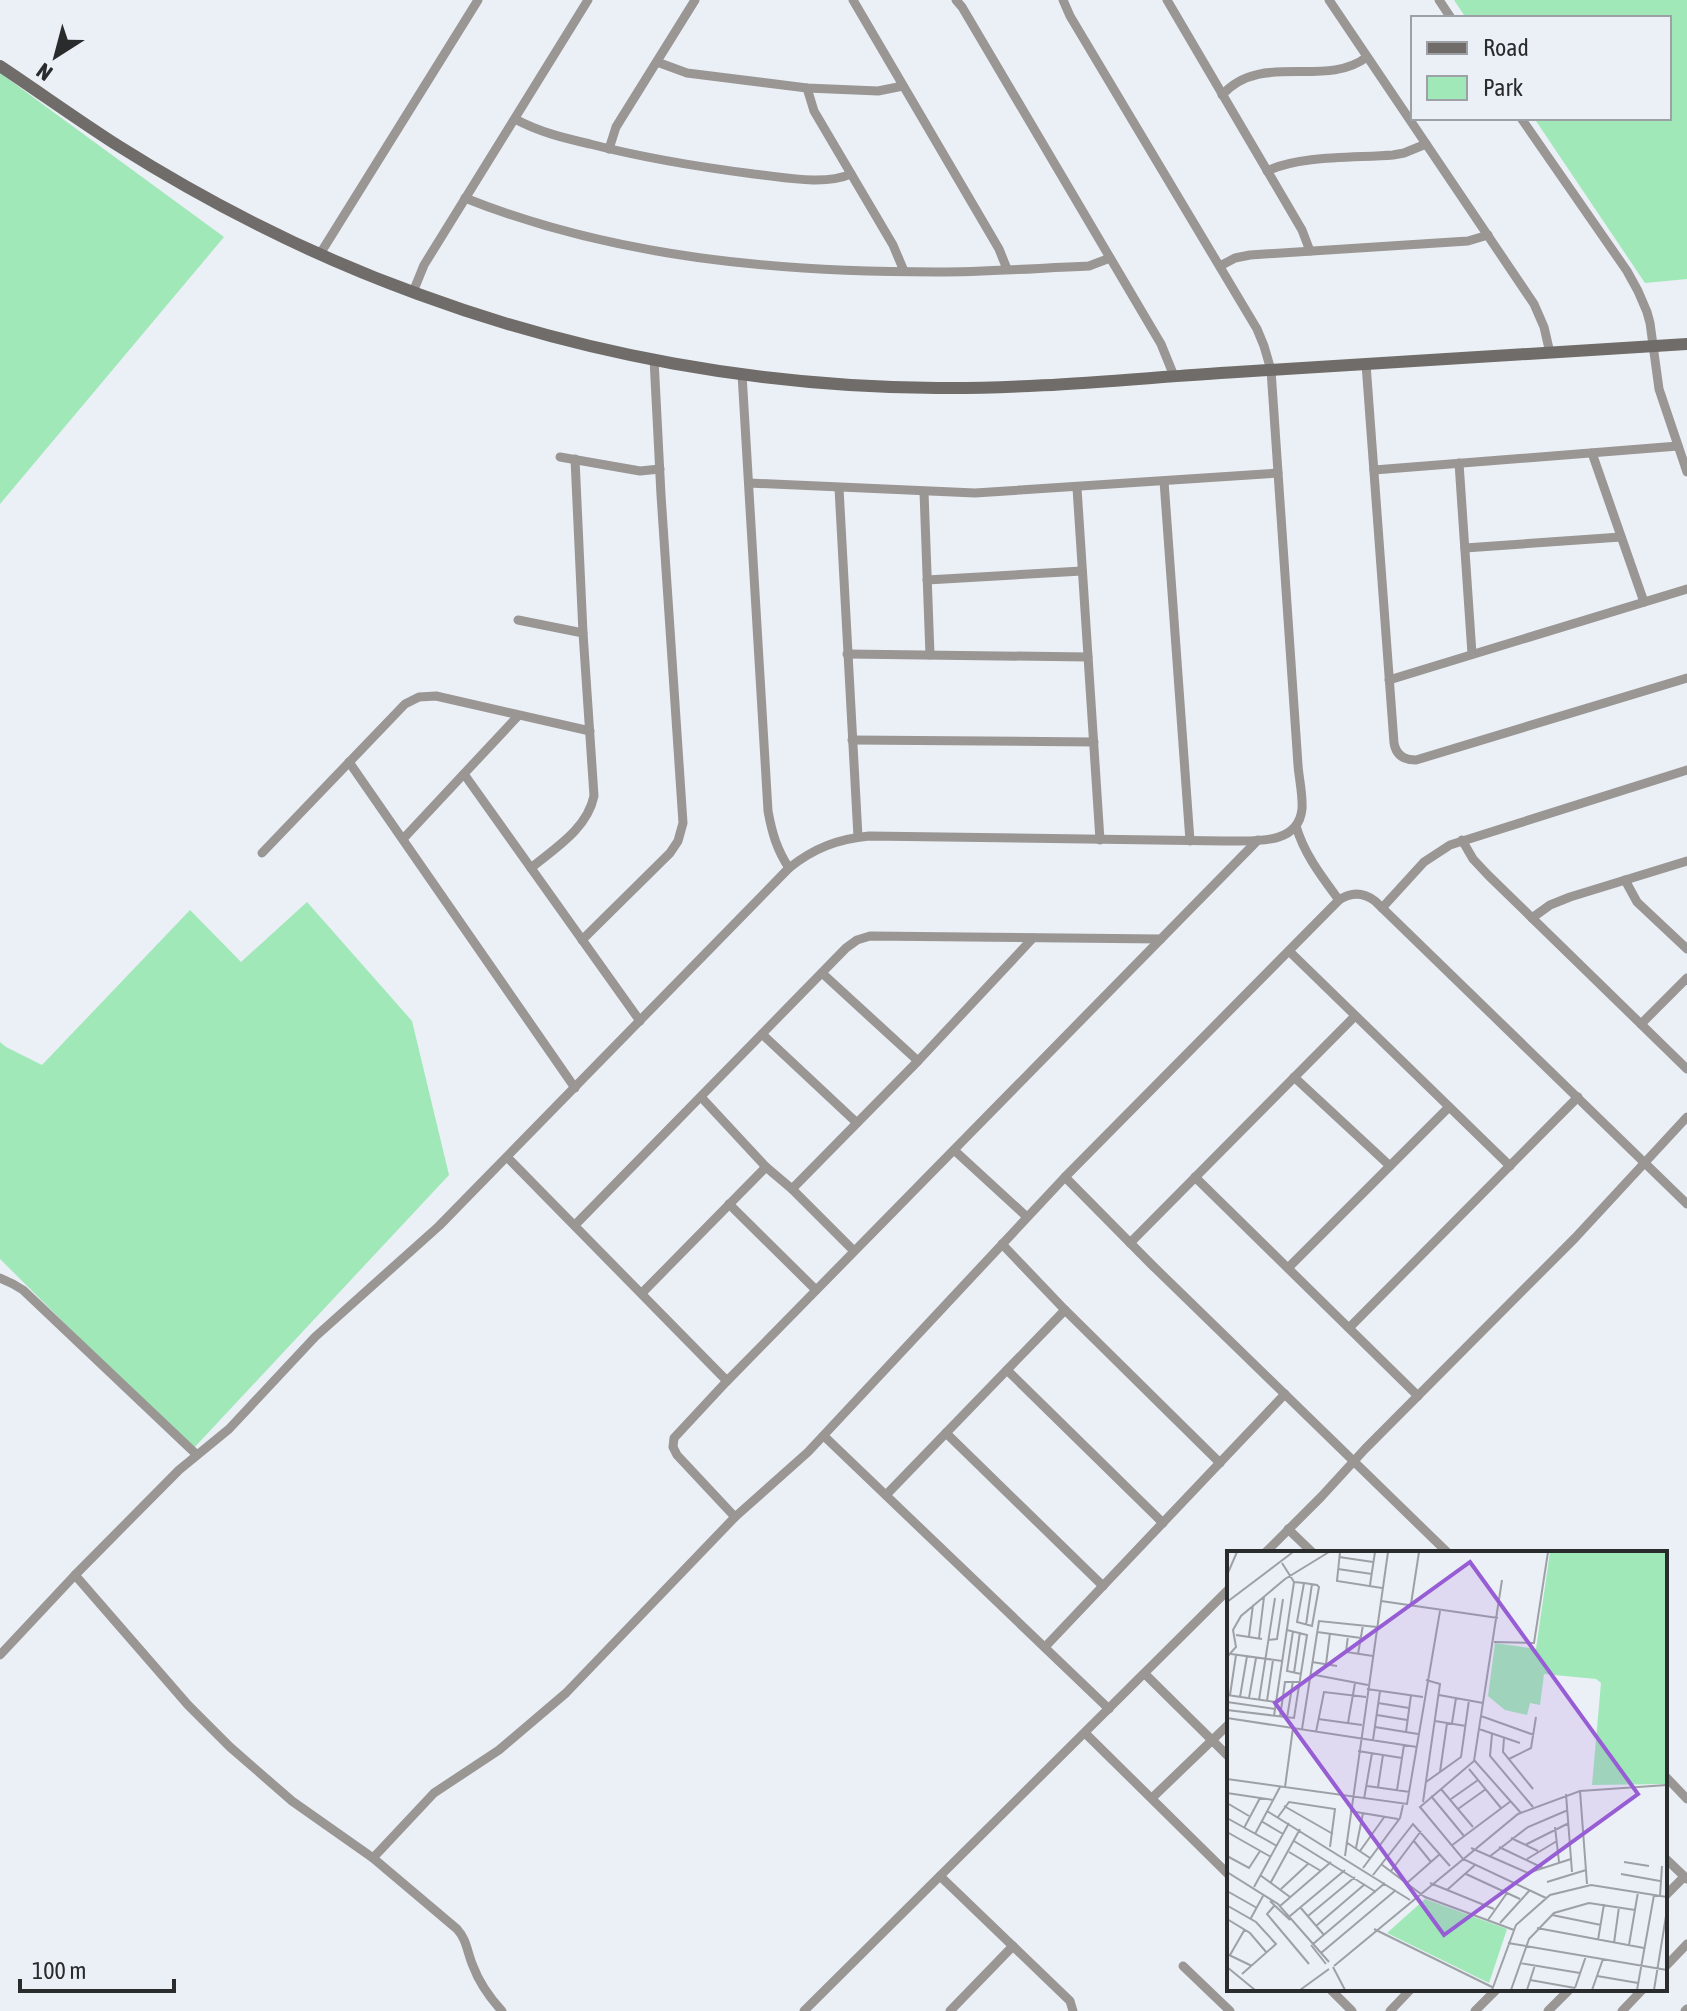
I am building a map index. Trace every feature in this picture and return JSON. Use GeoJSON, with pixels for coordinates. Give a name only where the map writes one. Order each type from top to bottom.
{"type":"FeatureCollection","features":[{"type":"Feature","properties":{"kind":"street"},"geometry":{"type":"LineString","coordinates":[[320,254],[478,0]]}},
{"type":"Feature","properties":{"kind":"street"},"geometry":{"type":"LineString","coordinates":[[413,292],[424,265],[588,0]]}},
{"type":"Feature","properties":{"kind":"street"},"geometry":{"type":"LineString","coordinates":[[609,149],[616,127],[695,0]]}},
{"type":"Feature","properties":{"kind":"street"},"geometry":{"type":"LineString","coordinates":[[853,0],[999,249],[1007,269]]}},
{"type":"Feature","properties":{"kind":"street"},"geometry":{"type":"LineString","coordinates":[[956,0],[1161,344],[1174,376]]}},
{"type":"Feature","properties":{"kind":"street"},"geometry":{"type":"LineString","coordinates":[[0,1655],[75,1575],[197,1455],[229,1429],[309,1343],[424,1241],[789,868],[822,847],[858,837],[1258,840],[1278,838],[1296,826],[1302,804],[1271,370],[1257,329],[1063,0]]}},
{"type":"Feature","properties":{"kind":"street"},"geometry":{"type":"LineString","coordinates":[[1167,0],[1302,230],[1310,251]]}},
{"type":"Feature","properties":{"kind":"street"},"geometry":{"type":"LineString","coordinates":[[1329,0],[1534,304],[1550,353]]}},
{"type":"Feature","properties":{"kind":"street"},"geometry":{"type":"LineString","coordinates":[[1222,95],[1239,80],[1252,75],[1339,69],[1367,57]]}},
{"type":"Feature","properties":{"kind":"street"},"geometry":{"type":"LineString","coordinates":[[657,62],[700,76],[807,88],[870,92],[903,86]]}},
{"type":"Feature","properties":{"kind":"street"},"geometry":{"type":"LineString","coordinates":[[0,66],[170,177],[320,254],[413,292],[524,328],[654,359],[742,374],[852,385],[938,388],[1024,386],[1687,344]]}},
{"type":"Feature","properties":{"kind":"street"},"geometry":{"type":"LineString","coordinates":[[807,88],[814,111],[893,245],[904,271]]}},
{"type":"Feature","properties":{"kind":"street"},"geometry":{"type":"LineString","coordinates":[[515,119],[552,135],[683,164],[826,180],[851,174]]}},
{"type":"Feature","properties":{"kind":"street"},"geometry":{"type":"LineString","coordinates":[[1522,120],[1633,281],[1647,312],[1659,389],[1687,472]]}},
{"type":"Feature","properties":{"kind":"street"},"geometry":{"type":"LineString","coordinates":[[1267,171],[1298,162],[1393,155],[1426,144]]}},
{"type":"Feature","properties":{"kind":"street"},"geometry":{"type":"LineString","coordinates":[[465,198],[548,227],[593,238],[666,253],[763,265],[840,270],[1007,269],[1089,266],[1110,258]]}},
{"type":"Feature","properties":{"kind":"street"},"geometry":{"type":"LineString","coordinates":[[1220,266],[1242,256],[1468,241],[1488,235]]}},
{"type":"Feature","properties":{"kind":"street"},"geometry":{"type":"LineString","coordinates":[[582,940],[670,853],[683,829],[654,359]]}},
{"type":"Feature","properties":{"kind":"street"},"geometry":{"type":"LineString","coordinates":[[1366,364],[1394,748],[1403,757],[1411,760],[1687,678]]}},
{"type":"Feature","properties":{"kind":"street"},"geometry":{"type":"LineString","coordinates":[[742,374],[768,811],[773,838],[789,868]]}},
{"type":"Feature","properties":{"kind":"street"},"geometry":{"type":"LineString","coordinates":[[1374,470],[1678,446]]}},
{"type":"Feature","properties":{"kind":"street"},"geometry":{"type":"LineString","coordinates":[[1592,453],[1644,602]]}},
{"type":"Feature","properties":{"kind":"street"},"geometry":{"type":"LineString","coordinates":[[560,457],[640,471],[660,469]]}},
{"type":"Feature","properties":{"kind":"street"},"geometry":{"type":"LineString","coordinates":[[531,868],[575,830],[589,813],[594,796],[575,459]]}},
{"type":"Feature","properties":{"kind":"street"},"geometry":{"type":"LineString","coordinates":[[1459,463],[1472,654]]}},
{"type":"Feature","properties":{"kind":"street"},"geometry":{"type":"LineString","coordinates":[[749,483],[1008,493],[1278,473]]}},
{"type":"Feature","properties":{"kind":"street"},"geometry":{"type":"LineString","coordinates":[[1164,481],[1190,841]]}},
{"type":"Feature","properties":{"kind":"street"},"geometry":{"type":"LineString","coordinates":[[839,488],[858,837]]}},
{"type":"Feature","properties":{"kind":"street"},"geometry":{"type":"LineString","coordinates":[[1077,488],[1100,840]]}},
{"type":"Feature","properties":{"kind":"street"},"geometry":{"type":"LineString","coordinates":[[924,492],[930,655]]}},
{"type":"Feature","properties":{"kind":"street"},"geometry":{"type":"LineString","coordinates":[[1465,548],[1621,537]]}},
{"type":"Feature","properties":{"kind":"street"},"geometry":{"type":"LineString","coordinates":[[927,580],[1082,571]]}},
{"type":"Feature","properties":{"kind":"street"},"geometry":{"type":"LineString","coordinates":[[1389,680],[1687,589]]}},
{"type":"Feature","properties":{"kind":"street"},"geometry":{"type":"LineString","coordinates":[[518,620],[583,633]]}},
{"type":"Feature","properties":{"kind":"street"},"geometry":{"type":"LineString","coordinates":[[847,654],[1088,657]]}},
{"type":"Feature","properties":{"kind":"street"},"geometry":{"type":"LineString","coordinates":[[262,853],[405,704],[419,697],[436,696],[590,731]]}},
{"type":"Feature","properties":{"kind":"street"},"geometry":{"type":"LineString","coordinates":[[403,839],[518,716]]}},
{"type":"Feature","properties":{"kind":"street"},"geometry":{"type":"LineString","coordinates":[[852,740],[1094,742]]}},
{"type":"Feature","properties":{"kind":"street"},"geometry":{"type":"LineString","coordinates":[[349,762],[575,1088]]}},
{"type":"Feature","properties":{"kind":"street"},"geometry":{"type":"LineString","coordinates":[[1382,908],[1424,862],[1462,840],[1687,770]]}},
{"type":"Feature","properties":{"kind":"street"},"geometry":{"type":"LineString","coordinates":[[464,774],[640,1021]]}},
{"type":"Feature","properties":{"kind":"street"},"geometry":{"type":"LineString","coordinates":[[1296,826],[1307,854],[1339,900]]}},
{"type":"Feature","properties":{"kind":"street"},"geometry":{"type":"LineString","coordinates":[[735,1517],[677,1455],[672,1442],[674,1438],[1258,840]]}},
{"type":"Feature","properties":{"kind":"street"},"geometry":{"type":"LineString","coordinates":[[1462,840],[1481,867],[1687,1069]]}},
{"type":"Feature","properties":{"kind":"street"},"geometry":{"type":"LineString","coordinates":[[1532,918],[1560,900],[1687,861]]}},
{"type":"Feature","properties":{"kind":"street"},"geometry":{"type":"LineString","coordinates":[[1625,880],[1637,902],[1687,949]]}},
{"type":"Feature","properties":{"kind":"street"},"geometry":{"type":"LineString","coordinates":[[373,1858],[434,1793],[499,1750],[566,1693],[735,1517],[824,1436],[1065,1177],[1339,900],[1351,894],[1371,898],[1382,908],[1687,1204]]}},
{"type":"Feature","properties":{"kind":"street"},"geometry":{"type":"LineString","coordinates":[[575,1225],[857,940],[870,936],[1161,939]]}},
{"type":"Feature","properties":{"kind":"street"},"geometry":{"type":"LineString","coordinates":[[792,1189],[1033,938]]}},
{"type":"Feature","properties":{"kind":"street"},"geometry":{"type":"LineString","coordinates":[[1289,951],[1510,1166]]}},
{"type":"Feature","properties":{"kind":"street"},"geometry":{"type":"LineString","coordinates":[[822,973],[918,1061]]}},
{"type":"Feature","properties":{"kind":"street"},"geometry":{"type":"LineString","coordinates":[[1641,1024],[1687,978]]}},
{"type":"Feature","properties":{"kind":"street"},"geometry":{"type":"LineString","coordinates":[[1130,1243],[1355,1016]]}},
{"type":"Feature","properties":{"kind":"street"},"geometry":{"type":"LineString","coordinates":[[762,1034],[857,1123]]}},
{"type":"Feature","properties":{"kind":"street"},"geometry":{"type":"LineString","coordinates":[[1294,1077],[1390,1166]]}},
{"type":"Feature","properties":{"kind":"street"},"geometry":{"type":"LineString","coordinates":[[701,1097],[766,1167],[854,1251]]}},
{"type":"Feature","properties":{"kind":"street"},"geometry":{"type":"LineString","coordinates":[[1349,1328],[1578,1097]]}},
{"type":"Feature","properties":{"kind":"street"},"geometry":{"type":"LineString","coordinates":[[1288,1268],[1449,1107]]}},
{"type":"Feature","properties":{"kind":"street"},"geometry":{"type":"LineString","coordinates":[[1267,1551],[1575,1238],[1687,1117]]}},
{"type":"Feature","properties":{"kind":"street"},"geometry":{"type":"LineString","coordinates":[[954,1150],[1027,1217]]}},
{"type":"Feature","properties":{"kind":"street"},"geometry":{"type":"LineString","coordinates":[[507,1157],[727,1381]]}},
{"type":"Feature","properties":{"kind":"street"},"geometry":{"type":"LineString","coordinates":[[642,1293],[766,1167]]}},
{"type":"Feature","properties":{"kind":"street"},"geometry":{"type":"LineString","coordinates":[[1065,1177],[1446,1551]]}},
{"type":"Feature","properties":{"kind":"street"},"geometry":{"type":"LineString","coordinates":[[1195,1177],[1418,1396]]}},
{"type":"Feature","properties":{"kind":"street"},"geometry":{"type":"LineString","coordinates":[[729,1204],[816,1290]]}},
{"type":"Feature","properties":{"kind":"street"},"geometry":{"type":"LineString","coordinates":[[1002,1244],[1220,1463]]}},
{"type":"Feature","properties":{"kind":"street"},"geometry":{"type":"LineString","coordinates":[[0,1278],[23,1290],[197,1455]]}},
{"type":"Feature","properties":{"kind":"street"},"geometry":{"type":"LineString","coordinates":[[886,1495],[1065,1310]]}},
{"type":"Feature","properties":{"kind":"street"},"geometry":{"type":"LineString","coordinates":[[1007,1370],[1163,1523]]}},
{"type":"Feature","properties":{"kind":"street"},"geometry":{"type":"LineString","coordinates":[[1045,1647],[1285,1394]]}},
{"type":"Feature","properties":{"kind":"street"},"geometry":{"type":"LineString","coordinates":[[946,1433],[1103,1586]]}},
{"type":"Feature","properties":{"kind":"street"},"geometry":{"type":"LineString","coordinates":[[824,1436],[1109,1709]]}},
{"type":"Feature","properties":{"kind":"street"},"geometry":{"type":"LineString","coordinates":[[1288,1529],[1311,1551]]}},
{"type":"Feature","properties":{"kind":"street"},"geometry":{"type":"LineString","coordinates":[[75,1575],[188,1705],[230,1747],[292,1801],[373,1858],[461,1933],[476,1974],[502,2011]]}},
{"type":"Feature","properties":{"kind":"street"},"geometry":{"type":"LineString","coordinates":[[804,2011],[1227,1591]]}},
{"type":"Feature","properties":{"kind":"street"},"geometry":{"type":"LineString","coordinates":[[1145,1674],[1227,1755]]}},
{"type":"Feature","properties":{"kind":"street"},"geometry":{"type":"LineString","coordinates":[[1152,1798],[1227,1726]]}},
{"type":"Feature","properties":{"kind":"street"},"geometry":{"type":"LineString","coordinates":[[1085,1733],[1227,1873]]}},
{"type":"Feature","properties":{"kind":"street"},"geometry":{"type":"LineString","coordinates":[[1667,1778],[1687,1797]]}},
{"type":"Feature","properties":{"kind":"street"},"geometry":{"type":"LineString","coordinates":[[1667,1860],[1686,1878],[1667,1894]]}},
{"type":"Feature","properties":{"kind":"street"},"geometry":{"type":"LineString","coordinates":[[940,1876],[1070,2001],[1073,2011]]}},
{"type":"Feature","properties":{"kind":"street"},"geometry":{"type":"LineString","coordinates":[[1667,1965],[1687,1944]]}},
{"type":"Feature","properties":{"kind":"street"},"geometry":{"type":"LineString","coordinates":[[950,2011],[1013,1946]]}},
{"type":"Feature","properties":{"kind":"street"},"geometry":{"type":"LineString","coordinates":[[1183,1966],[1230,2011]]}},
{"type":"Feature","properties":{"kind":"street"},"geometry":{"type":"LineString","coordinates":[[1332,1991],[1352,2011]]}},
{"type":"Feature","properties":{"kind":"street"},"geometry":{"type":"LineString","coordinates":[[1390,2011],[1409,1991]]}},
{"type":"Feature","properties":{"kind":"street"},"geometry":{"type":"LineString","coordinates":[[1475,2011],[1495,1991]]}},
{"type":"Feature","properties":{"kind":"street"},"geometry":{"type":"LineString","coordinates":[[1548,2011],[1568,1991]]}},
{"type":"Feature","properties":{"kind":"street"},"geometry":{"type":"LineString","coordinates":[[1622,2011],[1641,1991]]}},
{"type":"Feature","properties":{"kind":"green space"},"geometry":{"type":"Polygon","coordinates":[[[1454,0],[1687,0],[1687,279],[1645,283],[1535,120],[1671,120],[1671,16],[1465,16],[1454,0]]]}},
{"type":"Feature","properties":{"kind":"green space"},"geometry":{"type":"Polygon","coordinates":[[[0,73],[224,237],[0,504],[0,73]]]}},
{"type":"Feature","properties":{"kind":"green space"},"geometry":{"type":"Polygon","coordinates":[[[307,902],[412,1021],[449,1175],[192,1450],[0,1259],[0,1042],[42,1065],[190,910],[241,962],[307,902]]]}}]}
